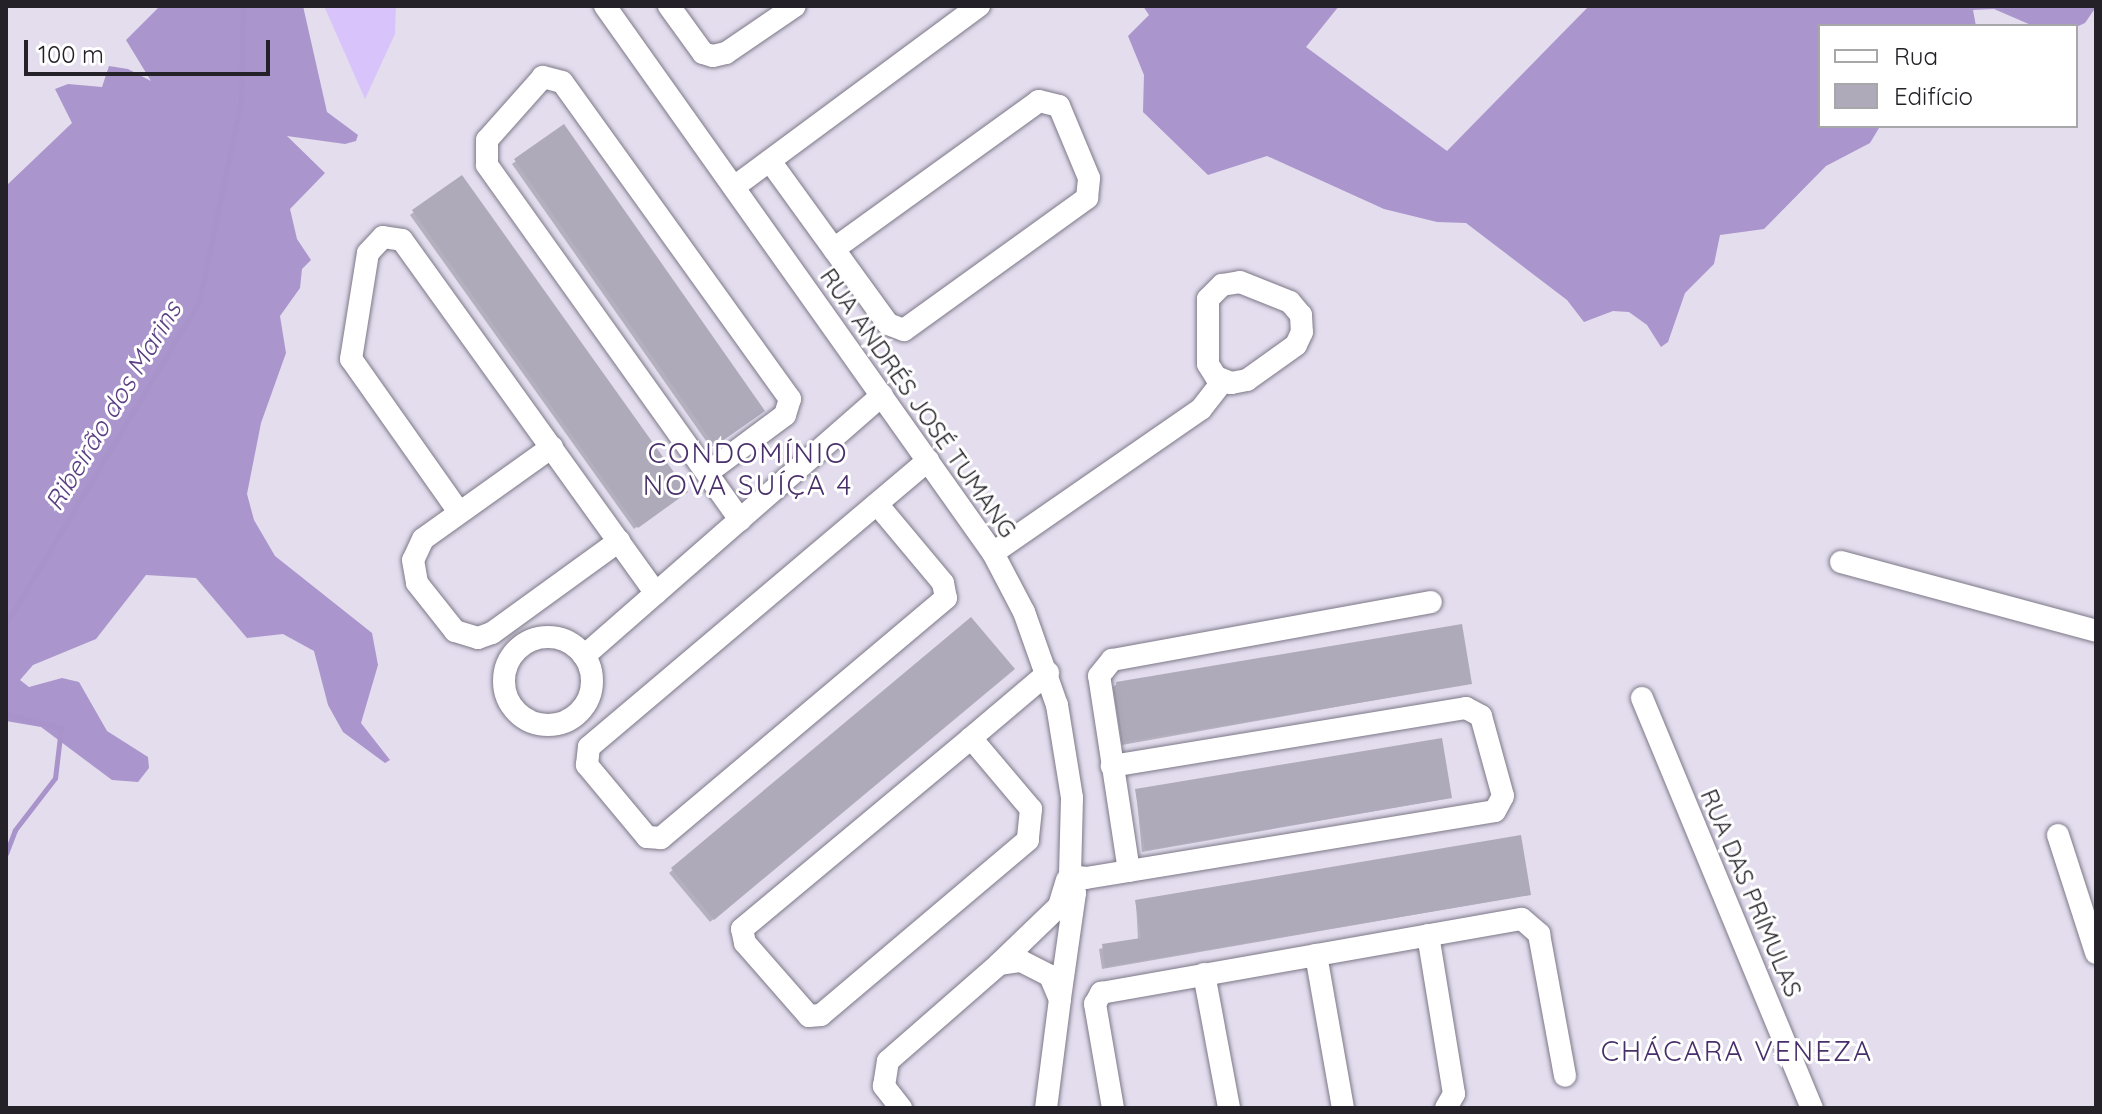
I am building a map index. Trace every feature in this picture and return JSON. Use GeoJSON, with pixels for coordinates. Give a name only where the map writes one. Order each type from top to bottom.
{"type":"FeatureCollection","features":[{"type":"Feature","properties":{"kind":"street","name":"RUA ANDRÉS JOSÉ TUMANG"},"geometry":{"type":"LineString","coordinates":[[605,6],[993,553],[1024,612],[1048,673],[1069,768],[1074,829],[1070,876]]}},
{"type":"Feature","properties":{"kind":"street"},"geometry":{"type":"LineString","coordinates":[[669,6],[703,53],[713,56],[726,53],[795,6]]}},
{"type":"Feature","properties":{"kind":"street"},"geometry":{"type":"LineString","coordinates":[[734,187],[979,6]]}},
{"type":"Feature","properties":{"kind":"street"},"geometry":{"type":"LineString","coordinates":[[707,473],[785,415],[790,399],[562,82],[543,77],[487,140],[487,165],[740,520]]}},
{"type":"Feature","properties":{"kind":"street"},"geometry":{"type":"LineString","coordinates":[[770,161],[888,324],[908,328],[1087,198],[1089,178],[1059,106],[1039,101],[834,249]]}},
{"type":"Feature","properties":{"kind":"street"},"geometry":{"type":"LineString","coordinates":[[459,512],[351,359],[368,253],[378,239],[402,240],[656,593]]}},
{"type":"Feature","properties":{"kind":"street"},"geometry":{"type":"LineString","coordinates":[[993,553],[1201,409],[1223,381],[1247,380],[1296,345],[1303,324],[1290,302],[1240,282],[1214,291],[1208,299],[1208,364],[1223,381]]}},
{"type":"Feature","properties":{"kind":"street"},"geometry":{"type":"LineString","coordinates":[[584,656],[882,395]]}},
{"type":"Feature","properties":{"kind":"street"},"geometry":{"type":"LineString","coordinates":[[552,447],[423,539],[413,568],[417,583],[449,626],[470,637],[492,633],[619,541]]}},
{"type":"Feature","properties":{"kind":"street"},"geometry":{"type":"LineString","coordinates":[[877,504],[943,583],[946,598],[661,838],[647,837],[587,765],[589,747],[877,504],[928,461]]}},
{"type":"Feature","properties":{"kind":"street"},"geometry":{"type":"LineString","coordinates":[[1841,562],[2096,631]]}},
{"type":"Feature","properties":{"kind":"street"},"geometry":{"type":"LineString","coordinates":[[1129,871],[1099,676],[1120,656],[1431,602]]}},
{"type":"Feature","properties":{"kind":"street"},"geometry":{"type":"LineString","coordinates":[[971,738],[1031,809],[1028,840],[821,1015],[809,1016],[745,943],[742,929],[1048,673]]}},
{"type":"Feature","properties":{"kind":"street","name":"RUA DAS PRÍMULAS"},"geometry":{"type":"LineString","coordinates":[[1642,698],[1812,1108]]}},
{"type":"Feature","properties":{"kind":"street"},"geometry":{"type":"LineString","coordinates":[[1070,876],[1129,871],[1495,811],[1503,796],[1481,716],[1466,708],[1112,766]]}},
{"type":"Feature","properties":{"kind":"street"},"geometry":{"type":"LineString","coordinates":[[2058,835],[2096,953]]}},
{"type":"Feature","properties":{"kind":"street"},"geometry":{"type":"LineString","coordinates":[[901,1108],[884,1086],[888,1061],[999,964],[1059,906],[1070,876]]}},
{"type":"Feature","properties":{"kind":"street"},"geometry":{"type":"LineString","coordinates":[[1046,1108],[1075,893],[1070,876]]}},
{"type":"Feature","properties":{"kind":"street"},"geometry":{"type":"LineString","coordinates":[[1113,1108],[1097,996],[1204,974],[1522,919],[1534,925],[1565,1076]]}},
{"type":"Feature","properties":{"kind":"street"},"geometry":{"type":"LineString","coordinates":[[1428,935],[1454,1094],[1446,1108]]}},
{"type":"Feature","properties":{"kind":"street"},"geometry":{"type":"LineString","coordinates":[[1316,955],[1343,1108]]}},
{"type":"Feature","properties":{"kind":"street"},"geometry":{"type":"LineString","coordinates":[[999,964],[1021,961],[1042,968],[1060,999]]}},
{"type":"Feature","properties":{"kind":"street"},"geometry":{"type":"LineString","coordinates":[[1204,974],[1229,1108]]}},
{"type":"Feature","properties":{"kind":"shaded area"},"geometry":{"type":"Polygon","coordinates":[[[160,6],[303,6],[327,112],[358,135],[356,141],[345,144],[287,136],[325,173],[290,209],[297,239],[311,260],[302,269],[300,288],[280,316],[286,353],[261,423],[247,494],[254,520],[275,556],[372,633],[378,665],[361,723],[390,760],[385,763],[343,732],[328,705],[314,651],[283,634],[247,638],[196,578],[146,575],[96,639],[33,665],[20,680],[29,687],[62,678],[79,682],[107,731],[148,757],[149,768],[138,782],[112,780],[41,727],[6,721],[6,186],[72,123],[55,89],[68,84],[102,87],[109,66],[128,69],[151,81],[126,40],[160,6]]]}},
{"type":"Feature","properties":{"kind":"shaded area"},"geometry":{"type":"Polygon","coordinates":[[[324,6],[396,6],[395,34],[365,99],[324,6]]]}},
{"type":"Feature","properties":{"kind":"shaded area"},"geometry":{"type":"Polygon","coordinates":[[[1143,6],[1339,6],[1306,47],[1447,151],[1589,6],[2096,7],[2085,23],[2078,26],[2029,24],[1994,9],[1973,10],[1976,24],[1818,24],[1818,128],[1879,128],[1870,143],[1826,166],[1764,229],[1720,235],[1714,264],[1685,293],[1668,342],[1661,347],[1647,325],[1629,312],[1613,311],[1584,322],[1567,300],[1466,223],[1437,222],[1384,209],[1267,156],[1208,175],[1143,112],[1144,75],[1128,36],[1149,15],[1143,6]]]}},
{"type":"Feature","properties":{"kind":"building"},"geometry":{"type":"Polygon","coordinates":[[[564,124],[765,411],[715,446],[514,159],[564,124]]]}},
{"type":"Feature","properties":{"kind":"building"},"geometry":{"type":"Polygon","coordinates":[[[462,175],[688,492],[638,528],[412,210],[462,175]]]}},
{"type":"Feature","properties":{"kind":"building"},"geometry":{"type":"Polygon","coordinates":[[[971,617],[1015,669],[714,920],[671,868],[971,617]]]}},
{"type":"Feature","properties":{"kind":"building"},"geometry":{"type":"Polygon","coordinates":[[[1462,624],[1472,684],[1125,742],[1116,682],[1462,624]]]}},
{"type":"Feature","properties":{"kind":"building"},"geometry":{"type":"Polygon","coordinates":[[[1442,738],[1452,798],[1145,850],[1135,789],[1442,738]]]}},
{"type":"Feature","properties":{"kind":"building"},"geometry":{"type":"Polygon","coordinates":[[[1521,835],[1531,895],[1105,967],[1102,944],[1141,938],[1135,900],[1521,835]]]}},
{"type":"Feature","properties":{"kind":"waterway","name":"Ribeirão dos Marins"},"geometry":{"type":"LineString","coordinates":[[6,624],[199,302],[241,101],[243,6]]}},
{"type":"Feature","properties":{"kind":"waterway","name":"Ribeirão dos Marins"},"geometry":{"type":"LineString","coordinates":[[6,714],[61,728],[55,778],[15,830],[6,853]]}},
{"type":"Feature","properties":{"kind":"district","name":"CONDOMÍNIO NOVA SUÍÇA 4"},"geometry":{"type":"Point","coordinates":[748,469]}},
{"type":"Feature","properties":{"kind":"district","name":"CHÁCARA VENEZA"},"geometry":{"type":"Point","coordinates":[1737,1051]}}]}
